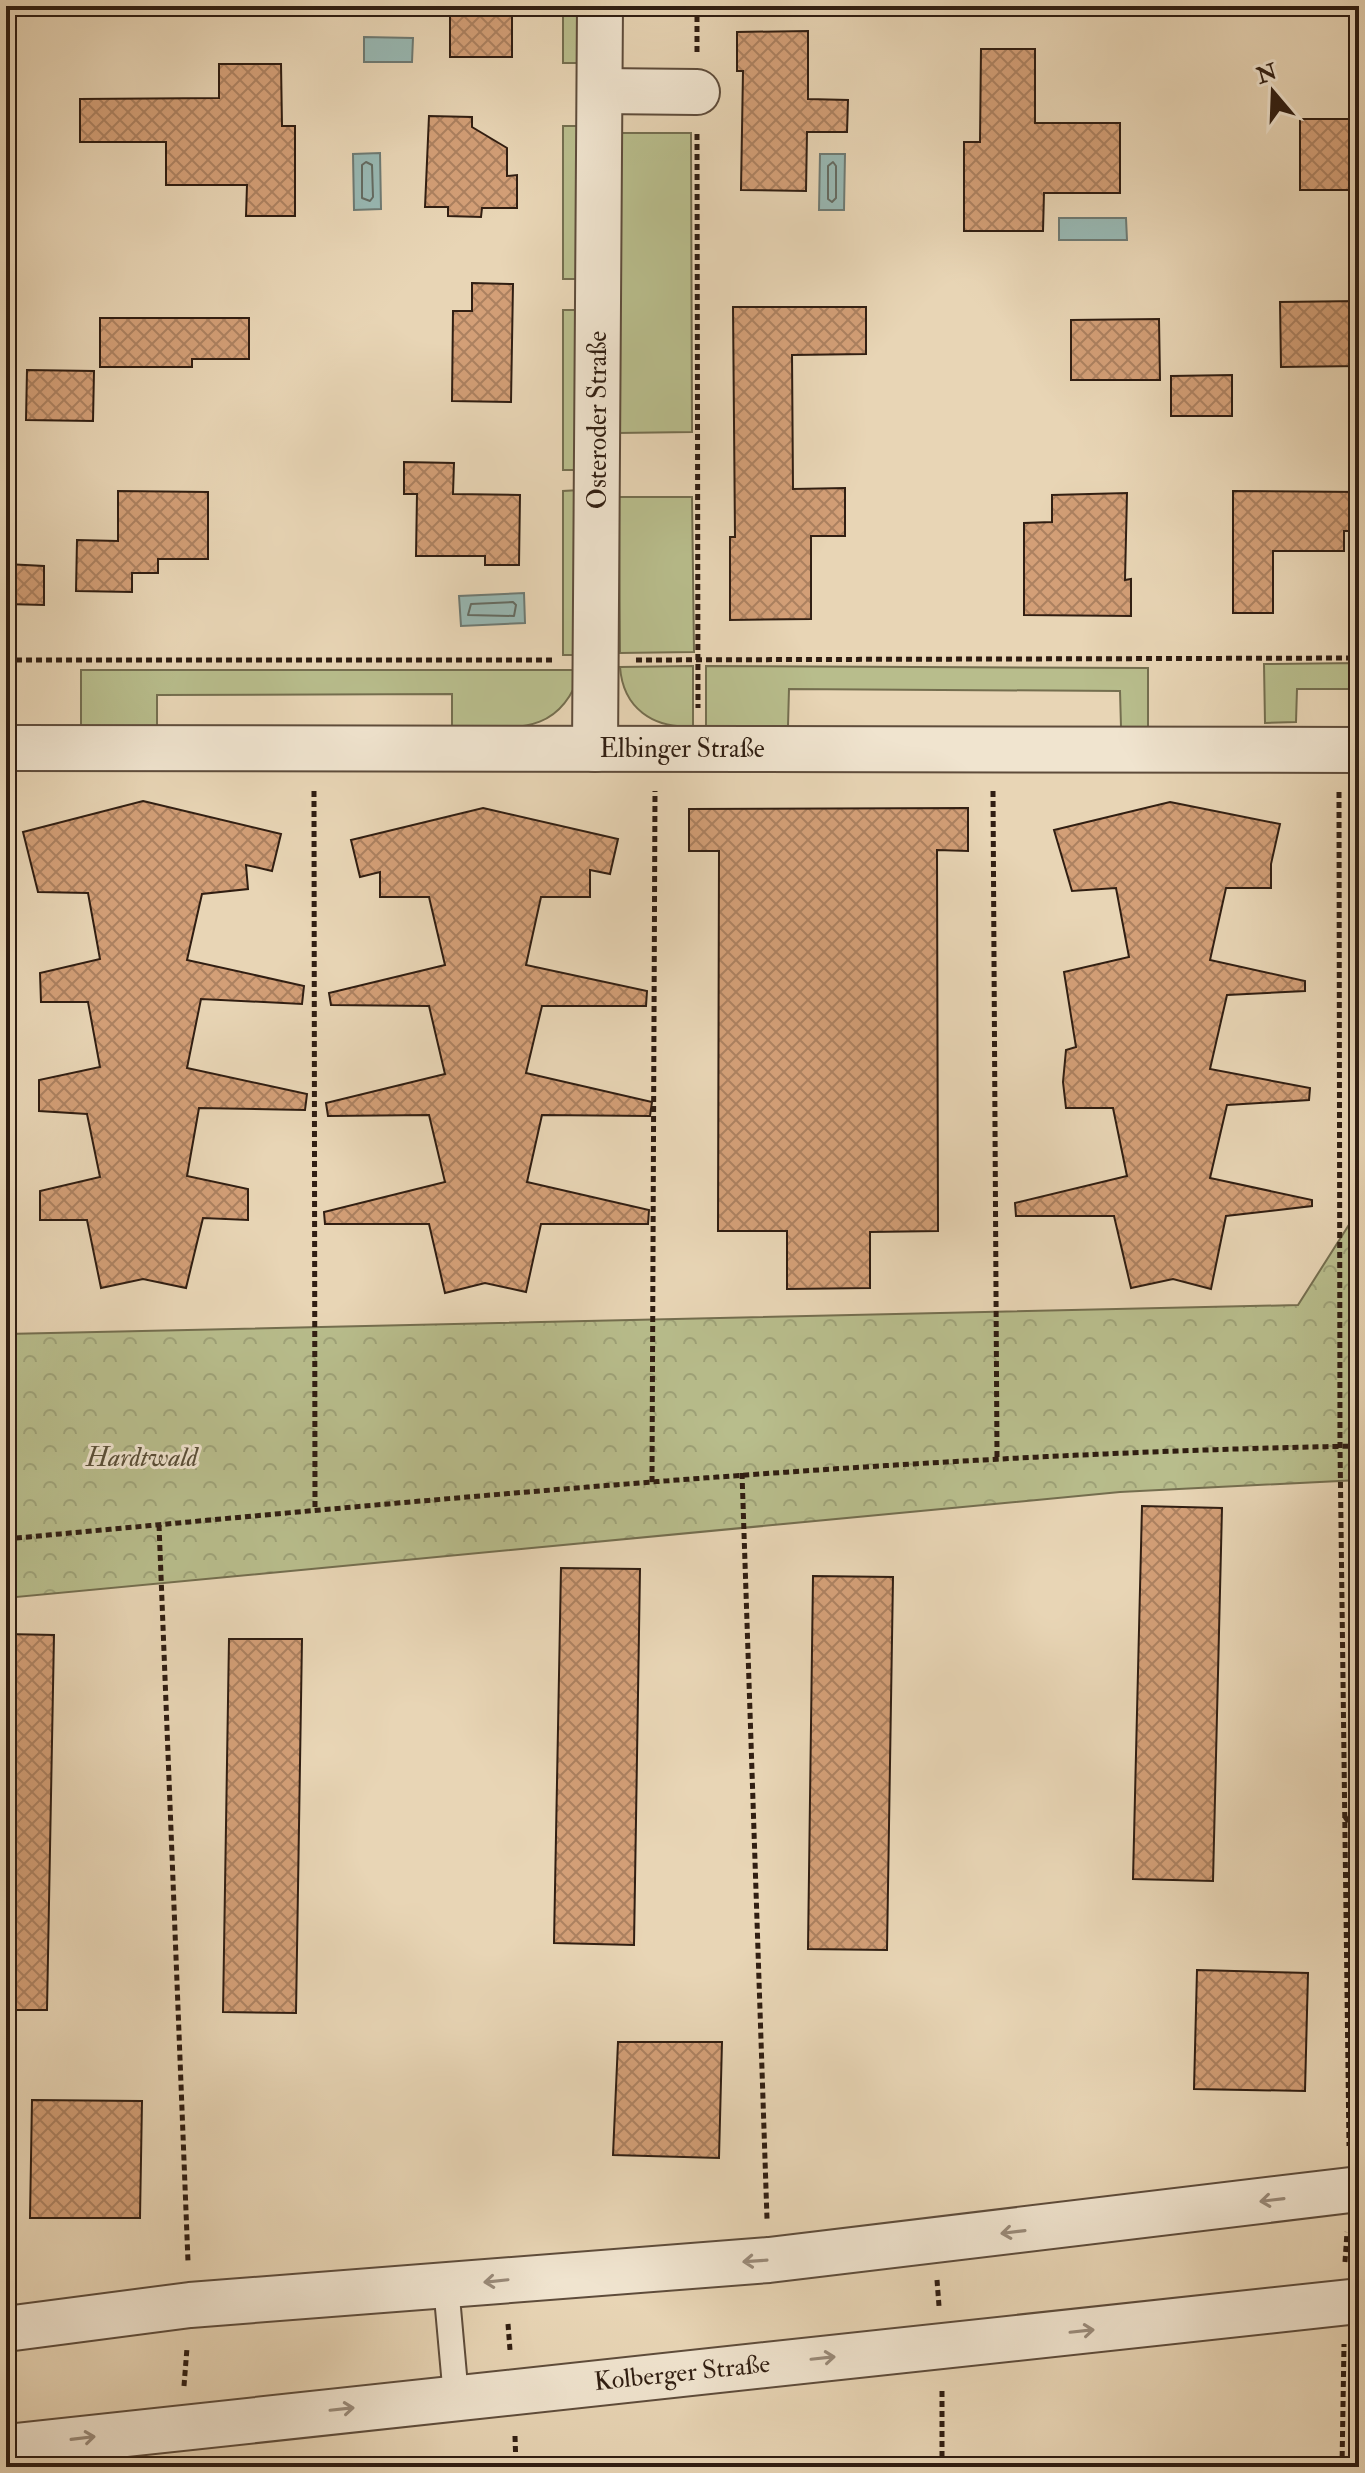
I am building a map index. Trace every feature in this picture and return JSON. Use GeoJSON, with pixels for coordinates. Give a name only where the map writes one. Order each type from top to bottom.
{"type":"FeatureCollection","features":[{"type":"Feature","properties":{"kind":"street","name":"Osteroder Straße"},"geometry":{"type":"LineString","coordinates":[[595,749],[600,6]]}},
{"type":"Feature","properties":{"kind":"street"},"geometry":{"type":"LineString","coordinates":[[600,91],[697,92]]}},
{"type":"Feature","properties":{"kind":"street","name":"Elbinger Straße"},"geometry":{"type":"LineString","coordinates":[[6,748],[1349,750]]}},
{"type":"Feature","properties":{"kind":"street"},"geometry":{"type":"LineString","coordinates":[[6,2329],[190,2305],[769,2260],[1354,2190]]}},
{"type":"Feature","properties":{"kind":"street","name":"Kolberger Straße"},"geometry":{"type":"LineString","coordinates":[[6,2447],[1351,2301]]}},
{"type":"Feature","properties":{"kind":"lane"},"geometry":{"type":"LineString","coordinates":[[446,2286],[456,2397]]}},
{"type":"Feature","properties":{"kind":"path"},"geometry":{"type":"LineString","coordinates":[[697,92],[698,749]]}},
{"type":"Feature","properties":{"kind":"path"},"geometry":{"type":"LineString","coordinates":[[6,660],[1359,658]]}},
{"type":"Feature","properties":{"kind":"path"},"geometry":{"type":"LineString","coordinates":[[652,1482],[655,748]]}},
{"type":"Feature","properties":{"kind":"path"},"geometry":{"type":"LineString","coordinates":[[314,749],[315,1510]]}},
{"type":"Feature","properties":{"kind":"path"},"geometry":{"type":"LineString","coordinates":[[993,749],[997,1458]]}},
{"type":"Feature","properties":{"kind":"path"},"geometry":{"type":"LineString","coordinates":[[1342,2467],[1354,2190],[1340,1447],[1349,750]]}},
{"type":"Feature","properties":{"kind":"path"},"geometry":{"type":"LineString","coordinates":[[6,1539],[742,1473],[997,1458],[1359,1446]]}},
{"type":"Feature","properties":{"kind":"path"},"geometry":{"type":"LineString","coordinates":[[742,1473],[769,2260]]}},
{"type":"Feature","properties":{"kind":"path"},"geometry":{"type":"LineString","coordinates":[[159,1525],[190,2305],[181,2427]]}},
{"type":"Feature","properties":{"kind":"path"},"geometry":{"type":"LineString","coordinates":[[1345,1816],[1359,1836]]}},
{"type":"Feature","properties":{"kind":"green space"},"geometry":{"type":"Polygon","coordinates":[[[563,6],[579,6],[580,63],[563,63],[563,6]]]}},
{"type":"Feature","properties":{"kind":"green space"},"geometry":{"type":"Polygon","coordinates":[[[563,126],[579,126],[579,279],[563,279],[563,126]]]}},
{"type":"Feature","properties":{"kind":"green space"},"geometry":{"type":"Polygon","coordinates":[[[617,133],[691,133],[692,432],[618,433],[617,133]]]}},
{"type":"Feature","properties":{"kind":"green space"},"geometry":{"type":"Polygon","coordinates":[[[563,310],[579,310],[580,470],[563,470],[563,310]]]}},
{"type":"Feature","properties":{"kind":"green space"},"geometry":{"type":"Polygon","coordinates":[[[580,490],[580,655],[563,655],[563,491],[580,490]]]}},
{"type":"Feature","properties":{"kind":"green space"},"geometry":{"type":"Polygon","coordinates":[[[619,497],[692,497],[694,652],[620,653],[619,497]]]}},
{"type":"Feature","properties":{"kind":"green space"},"geometry":{"type":"Polygon","coordinates":[[[1359,663],[1359,689],[1297,689],[1296,722],[1265,723],[1264,664],[1359,663]]]}},
{"type":"Feature","properties":{"kind":"green space"},"geometry":{"type":"Polygon","coordinates":[[[693,666],[693,726],[665,724],[643,713],[627,694],[620,667],[693,666]]]}},
{"type":"Feature","properties":{"kind":"green space"},"geometry":{"type":"Polygon","coordinates":[[[706,666],[1148,668],[1148,727],[1121,727],[1120,691],[789,689],[788,726],[706,726],[706,666]]]}},
{"type":"Feature","properties":{"kind":"green space"},"geometry":{"type":"Polygon","coordinates":[[[81,670],[581,670],[572,692],[560,708],[547,718],[531,724],[495,728],[452,727],[452,694],[157,695],[157,727],[81,727],[81,670]]]}},
{"type":"Feature","properties":{"kind":"green space","name":"Hardtwald"},"geometry":{"type":"Polygon","coordinates":[[[1359,1209],[1359,1480],[1120,1492],[6,1598],[6,1334],[1298,1305],[1359,1209]]]}},
{"type":"Feature","properties":{"kind":"water"},"geometry":{"type":"Polygon","coordinates":[[[364,37],[413,38],[412,62],[364,62],[364,37]]]}},
{"type":"Feature","properties":{"kind":"water"},"geometry":{"type":"Polygon","coordinates":[[[380,153],[381,209],[354,210],[353,154],[380,153]]]}},
{"type":"Feature","properties":{"kind":"water"},"geometry":{"type":"Polygon","coordinates":[[[820,154],[845,154],[844,210],[819,210],[820,154]]]}},
{"type":"Feature","properties":{"kind":"water"},"geometry":{"type":"Polygon","coordinates":[[[1059,218],[1126,218],[1127,240],[1059,240],[1059,218]]]}},
{"type":"Feature","properties":{"kind":"water"},"geometry":{"type":"Polygon","coordinates":[[[524,593],[525,623],[461,626],[459,596],[524,593]]]}},
{"type":"Feature","properties":{"kind":"building"},"geometry":{"type":"Polygon","coordinates":[[[450,6],[512,6],[512,57],[450,57],[450,6]]]}},
{"type":"Feature","properties":{"kind":"building"},"geometry":{"type":"Polygon","coordinates":[[[808,31],[808,99],[848,100],[847,132],[807,132],[806,191],[741,190],[743,71],[737,71],[737,32],[808,31]]]}},
{"type":"Feature","properties":{"kind":"building"},"geometry":{"type":"Polygon","coordinates":[[[981,49],[1035,49],[1035,123],[1120,123],[1120,193],[1044,193],[1043,231],[964,231],[964,142],[980,142],[981,49]]]}},
{"type":"Feature","properties":{"kind":"building"},"geometry":{"type":"Polygon","coordinates":[[[219,64],[281,64],[282,126],[295,126],[295,216],[246,216],[247,185],[166,185],[166,142],[80,142],[80,99],[219,98],[219,64]]]}},
{"type":"Feature","properties":{"kind":"building"},"geometry":{"type":"Polygon","coordinates":[[[429,116],[472,117],[472,127],[507,148],[507,176],[517,175],[517,208],[482,208],[481,217],[448,216],[448,207],[425,207],[429,116]]]}},
{"type":"Feature","properties":{"kind":"building"},"geometry":{"type":"Polygon","coordinates":[[[1300,119],[1359,119],[1359,190],[1300,190],[1300,119]]]}},
{"type":"Feature","properties":{"kind":"building"},"geometry":{"type":"Polygon","coordinates":[[[472,283],[513,284],[511,402],[452,401],[453,311],[472,311],[472,283]]]}},
{"type":"Feature","properties":{"kind":"building"},"geometry":{"type":"Polygon","coordinates":[[[1359,301],[1359,366],[1281,367],[1280,302],[1359,301]]]}},
{"type":"Feature","properties":{"kind":"building"},"geometry":{"type":"Polygon","coordinates":[[[733,307],[866,307],[866,354],[792,355],[793,489],[845,488],[845,536],[811,536],[811,619],[730,620],[730,537],[735,537],[733,307]]]}},
{"type":"Feature","properties":{"kind":"building"},"geometry":{"type":"Polygon","coordinates":[[[100,318],[249,318],[249,359],[192,359],[192,367],[100,367],[100,318]]]}},
{"type":"Feature","properties":{"kind":"building"},"geometry":{"type":"Polygon","coordinates":[[[1159,319],[1160,380],[1071,380],[1071,320],[1159,319]]]}},
{"type":"Feature","properties":{"kind":"building"},"geometry":{"type":"Polygon","coordinates":[[[27,370],[94,371],[93,421],[26,420],[27,370]]]}},
{"type":"Feature","properties":{"kind":"building"},"geometry":{"type":"Polygon","coordinates":[[[1232,375],[1232,416],[1171,416],[1171,376],[1232,375]]]}},
{"type":"Feature","properties":{"kind":"building"},"geometry":{"type":"Polygon","coordinates":[[[404,462],[454,463],[453,494],[520,495],[519,565],[485,565],[485,556],[416,556],[417,494],[404,494],[404,462]]]}},
{"type":"Feature","properties":{"kind":"building"},"geometry":{"type":"Polygon","coordinates":[[[118,491],[208,492],[208,559],[158,559],[158,573],[132,573],[132,592],[76,591],[77,540],[118,541],[118,491]]]}},
{"type":"Feature","properties":{"kind":"building"},"geometry":{"type":"Polygon","coordinates":[[[1233,491],[1359,492],[1359,531],[1344,531],[1344,551],[1273,551],[1273,613],[1233,613],[1233,491]]]}},
{"type":"Feature","properties":{"kind":"building"},"geometry":{"type":"Polygon","coordinates":[[[1127,493],[1125,580],[1131,579],[1131,616],[1024,615],[1024,523],[1052,522],[1052,495],[1127,493]]]}},
{"type":"Feature","properties":{"kind":"building"},"geometry":{"type":"Polygon","coordinates":[[[6,564],[44,566],[44,605],[6,604],[6,564]]]}},
{"type":"Feature","properties":{"kind":"building"},"geometry":{"type":"Polygon","coordinates":[[[143,801],[281,834],[272,871],[246,865],[248,889],[202,894],[187,960],[304,986],[302,1004],[201,999],[187,1068],[307,1094],[305,1110],[199,1108],[187,1176],[248,1189],[248,1220],[203,1218],[186,1288],[143,1279],[101,1288],[87,1220],[40,1220],[40,1191],[100,1177],[87,1114],[39,1111],[39,1080],[100,1067],[88,1002],[41,1002],[40,973],[100,959],[88,893],[38,892],[23,832],[143,801]]]}},
{"type":"Feature","properties":{"kind":"building"},"geometry":{"type":"Polygon","coordinates":[[[1170,802],[1280,824],[1271,864],[1271,888],[1226,888],[1210,960],[1305,981],[1305,991],[1227,995],[1210,1069],[1310,1088],[1309,1100],[1227,1105],[1210,1178],[1312,1200],[1312,1206],[1226,1216],[1211,1289],[1173,1279],[1131,1288],[1114,1216],[1016,1216],[1015,1203],[1127,1176],[1113,1108],[1066,1108],[1063,1082],[1066,1050],[1076,1047],[1064,972],[1129,957],[1116,888],[1072,891],[1054,830],[1170,802]]]}},
{"type":"Feature","properties":{"kind":"building"},"geometry":{"type":"Polygon","coordinates":[[[483,808],[618,839],[610,874],[590,870],[590,897],[541,897],[526,965],[647,991],[646,1006],[542,1006],[526,1073],[652,1102],[650,1116],[542,1115],[527,1182],[649,1210],[648,1224],[541,1224],[526,1292],[485,1283],[445,1293],[429,1224],[325,1224],[324,1212],[445,1182],[429,1115],[328,1116],[326,1103],[445,1074],[429,1006],[331,1005],[329,993],[445,965],[429,897],[380,897],[380,872],[360,877],[351,840],[483,808]]]}},
{"type":"Feature","properties":{"kind":"building"},"geometry":{"type":"Polygon","coordinates":[[[968,808],[968,851],[937,850],[938,1231],[870,1232],[870,1288],[787,1289],[787,1231],[718,1231],[719,851],[689,851],[689,809],[968,808]]]}},
{"type":"Feature","properties":{"kind":"building"},"geometry":{"type":"Polygon","coordinates":[[[1142,1506],[1222,1508],[1213,1881],[1133,1879],[1142,1506]]]}},
{"type":"Feature","properties":{"kind":"building"},"geometry":{"type":"Polygon","coordinates":[[[561,1568],[640,1569],[634,1945],[554,1943],[561,1568]]]}},
{"type":"Feature","properties":{"kind":"building"},"geometry":{"type":"Polygon","coordinates":[[[813,1576],[893,1577],[887,1950],[808,1949],[813,1576]]]}},
{"type":"Feature","properties":{"kind":"building"},"geometry":{"type":"Polygon","coordinates":[[[6,1634],[54,1635],[47,2010],[6,2010],[6,1634]]]}},
{"type":"Feature","properties":{"kind":"building"},"geometry":{"type":"Polygon","coordinates":[[[229,1639],[302,1639],[296,2013],[223,2012],[229,1639]]]}},
{"type":"Feature","properties":{"kind":"building"},"geometry":{"type":"Polygon","coordinates":[[[1197,1970],[1308,1973],[1305,2091],[1194,2089],[1197,1970]]]}},
{"type":"Feature","properties":{"kind":"building"},"geometry":{"type":"Polygon","coordinates":[[[618,2042],[722,2042],[719,2158],[613,2155],[618,2042]]]}},
{"type":"Feature","properties":{"kind":"building"},"geometry":{"type":"Polygon","coordinates":[[[32,2100],[142,2101],[140,2218],[30,2218],[32,2100]]]}}]}
